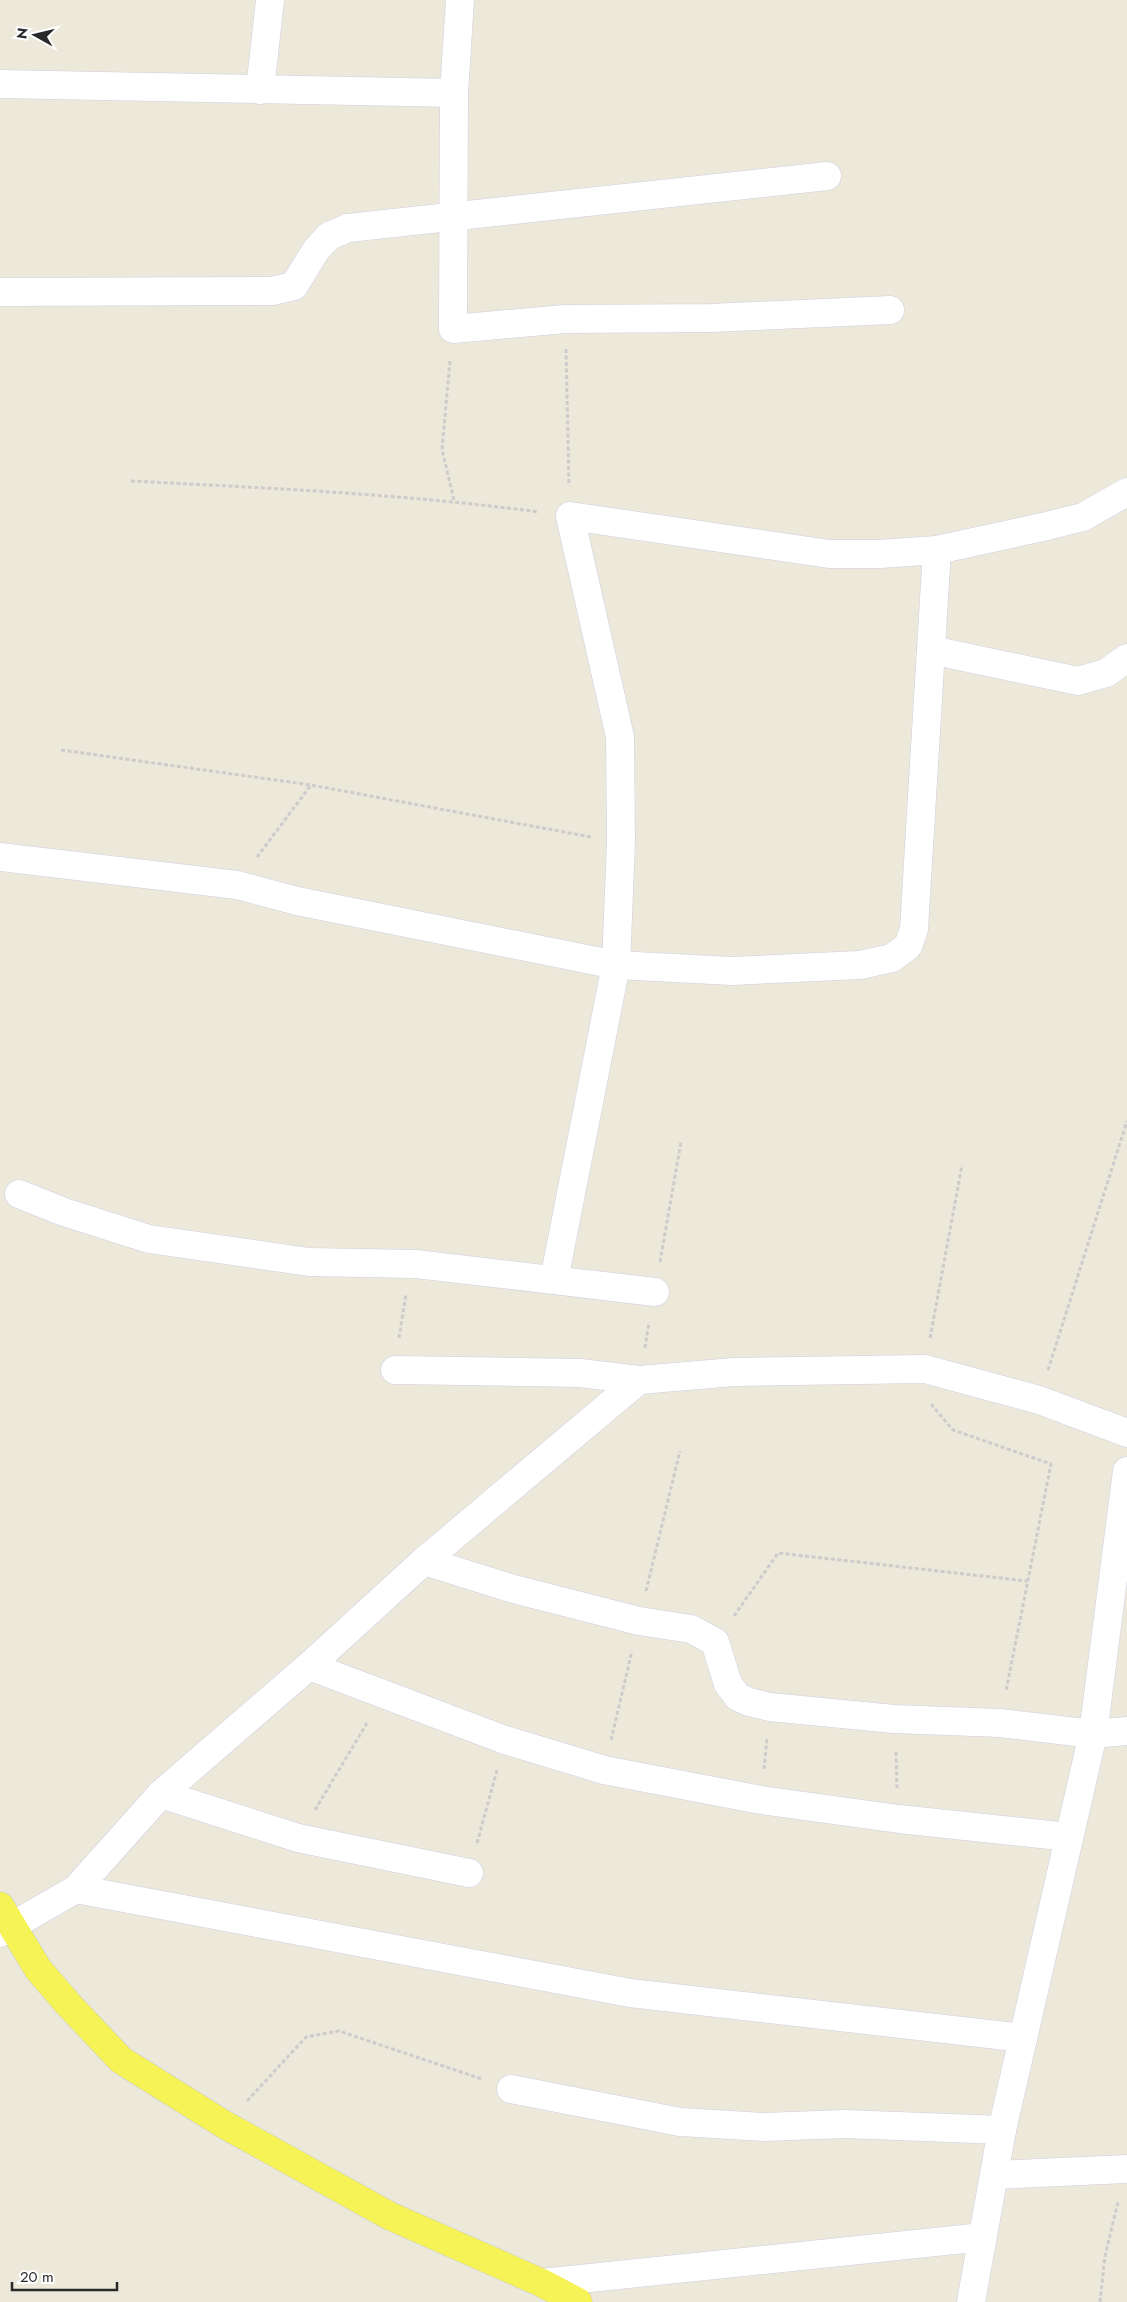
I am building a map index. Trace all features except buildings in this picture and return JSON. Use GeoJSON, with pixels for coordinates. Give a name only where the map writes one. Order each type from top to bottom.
{"type":"FeatureCollection","features":[{"type":"Feature","properties":{"kind":"main road"},"geometry":{"type":"LineString","coordinates":[[4,1921],[38,1969],[121,2060],[226,2125],[390,2216],[542,2283],[578,2302]]}},
{"type":"Feature","properties":{"kind":"street"},"geometry":{"type":"LineString","coordinates":[[260,90],[270,0]]}},
{"type":"Feature","properties":{"kind":"street"},"geometry":{"type":"LineString","coordinates":[[460,0],[454,93],[453,329],[565,319],[711,318],[890,310]]}},
{"type":"Feature","properties":{"kind":"street"},"geometry":{"type":"LineString","coordinates":[[0,84],[454,93]]}},
{"type":"Feature","properties":{"kind":"street"},"geometry":{"type":"LineString","coordinates":[[0,292],[272,291],[294,286],[316,250],[329,236],[348,228],[827,176]]}},
{"type":"Feature","properties":{"kind":"street"},"geometry":{"type":"LineString","coordinates":[[554,1280],[616,965],[621,842],[620,737],[570,516],[828,554],[937,550],[1083,517],[1127,492]]}},
{"type":"Feature","properties":{"kind":"street"},"geometry":{"type":"LineString","coordinates":[[0,857],[237,885],[297,901],[616,965],[732,971],[860,965],[892,958],[908,946],[914,929],[937,550]]}},
{"type":"Feature","properties":{"kind":"street"},"geometry":{"type":"LineString","coordinates":[[931,650],[1078,681],[1106,673],[1127,658]]}},
{"type":"Feature","properties":{"kind":"street"},"geometry":{"type":"LineString","coordinates":[[19,1194],[64,1212],[148,1238],[309,1262],[416,1264],[655,1292]]}},
{"type":"Feature","properties":{"kind":"street"},"geometry":{"type":"LineString","coordinates":[[395,1370],[580,1373],[639,1380],[734,1372],[925,1369],[1039,1400],[1127,1433]]}},
{"type":"Feature","properties":{"kind":"street"},"geometry":{"type":"LineString","coordinates":[[4,1921],[76,1889],[161,1794],[309,1666],[424,1561],[639,1380]]}},
{"type":"Feature","properties":{"kind":"street"},"geometry":{"type":"LineString","coordinates":[[971,2302],[1002,2130],[1093,1734],[1127,1471]]}},
{"type":"Feature","properties":{"kind":"street"},"geometry":{"type":"LineString","coordinates":[[424,1561],[510,1588],[639,1621],[691,1629],[715,1642],[728,1684],[738,1697],[749,1702],[770,1707],[894,1719],[1000,1724],[1093,1734],[1127,1731]]}},
{"type":"Feature","properties":{"kind":"street"},"geometry":{"type":"LineString","coordinates":[[309,1666],[505,1740],[604,1770],[761,1800],[899,1819],[1069,1836]]}},
{"type":"Feature","properties":{"kind":"street"},"geometry":{"type":"LineString","coordinates":[[161,1794],[298,1838],[469,1873]]}},
{"type":"Feature","properties":{"kind":"street"},"geometry":{"type":"LineString","coordinates":[[76,1889],[630,1993],[1023,2038]]}},
{"type":"Feature","properties":{"kind":"street"},"geometry":{"type":"LineString","coordinates":[[511,2089],[680,2122],[764,2127],[845,2124],[1002,2130]]}},
{"type":"Feature","properties":{"kind":"street"},"geometry":{"type":"LineString","coordinates":[[994,2175],[1127,2169]]}},
{"type":"Feature","properties":{"kind":"street"},"geometry":{"type":"LineString","coordinates":[[542,2283],[983,2237]]}},
{"type":"Feature","properties":{"kind":"path"},"geometry":{"type":"LineString","coordinates":[[131,481],[366,494],[454,501],[570,516],[565,319]]}},
{"type":"Feature","properties":{"kind":"path"},"geometry":{"type":"LineString","coordinates":[[453,329],[442,449],[454,501]]}},
{"type":"Feature","properties":{"kind":"path"},"geometry":{"type":"LineString","coordinates":[[61,750],[311,785],[621,842]]}},
{"type":"Feature","properties":{"kind":"path"},"geometry":{"type":"LineString","coordinates":[[237,885],[311,785]]}},
{"type":"Feature","properties":{"kind":"path"},"geometry":{"type":"LineString","coordinates":[[1039,1400],[1127,1121]]}},
{"type":"Feature","properties":{"kind":"path"},"geometry":{"type":"LineString","coordinates":[[962,1165],[925,1369],[917,1388],[953,1430],[1051,1464],[1000,1724]]}},
{"type":"Feature","properties":{"kind":"path"},"geometry":{"type":"LineString","coordinates":[[395,1370],[405,1298],[416,1264]]}},
{"type":"Feature","properties":{"kind":"path"},"geometry":{"type":"LineString","coordinates":[[604,1770],[680,1451]]}},
{"type":"Feature","properties":{"kind":"path"},"geometry":{"type":"LineString","coordinates":[[715,1642],[778,1554],[1027,1581]]}},
{"type":"Feature","properties":{"kind":"path"},"geometry":{"type":"LineString","coordinates":[[298,1838],[384,1695]]}},
{"type":"Feature","properties":{"kind":"path"},"geometry":{"type":"LineString","coordinates":[[761,1800],[770,1707]]}},
{"type":"Feature","properties":{"kind":"path"},"geometry":{"type":"LineString","coordinates":[[894,1719],[899,1819]]}},
{"type":"Feature","properties":{"kind":"path"},"geometry":{"type":"LineString","coordinates":[[469,1873],[505,1740]]}},
{"type":"Feature","properties":{"kind":"path"},"geometry":{"type":"LineString","coordinates":[[226,2125],[306,2037],[339,2031],[511,2089]]}},
{"type":"Feature","properties":{"kind":"path"},"geometry":{"type":"LineString","coordinates":[[1100,2302],[1105,2256],[1119,2196]]}}]}
